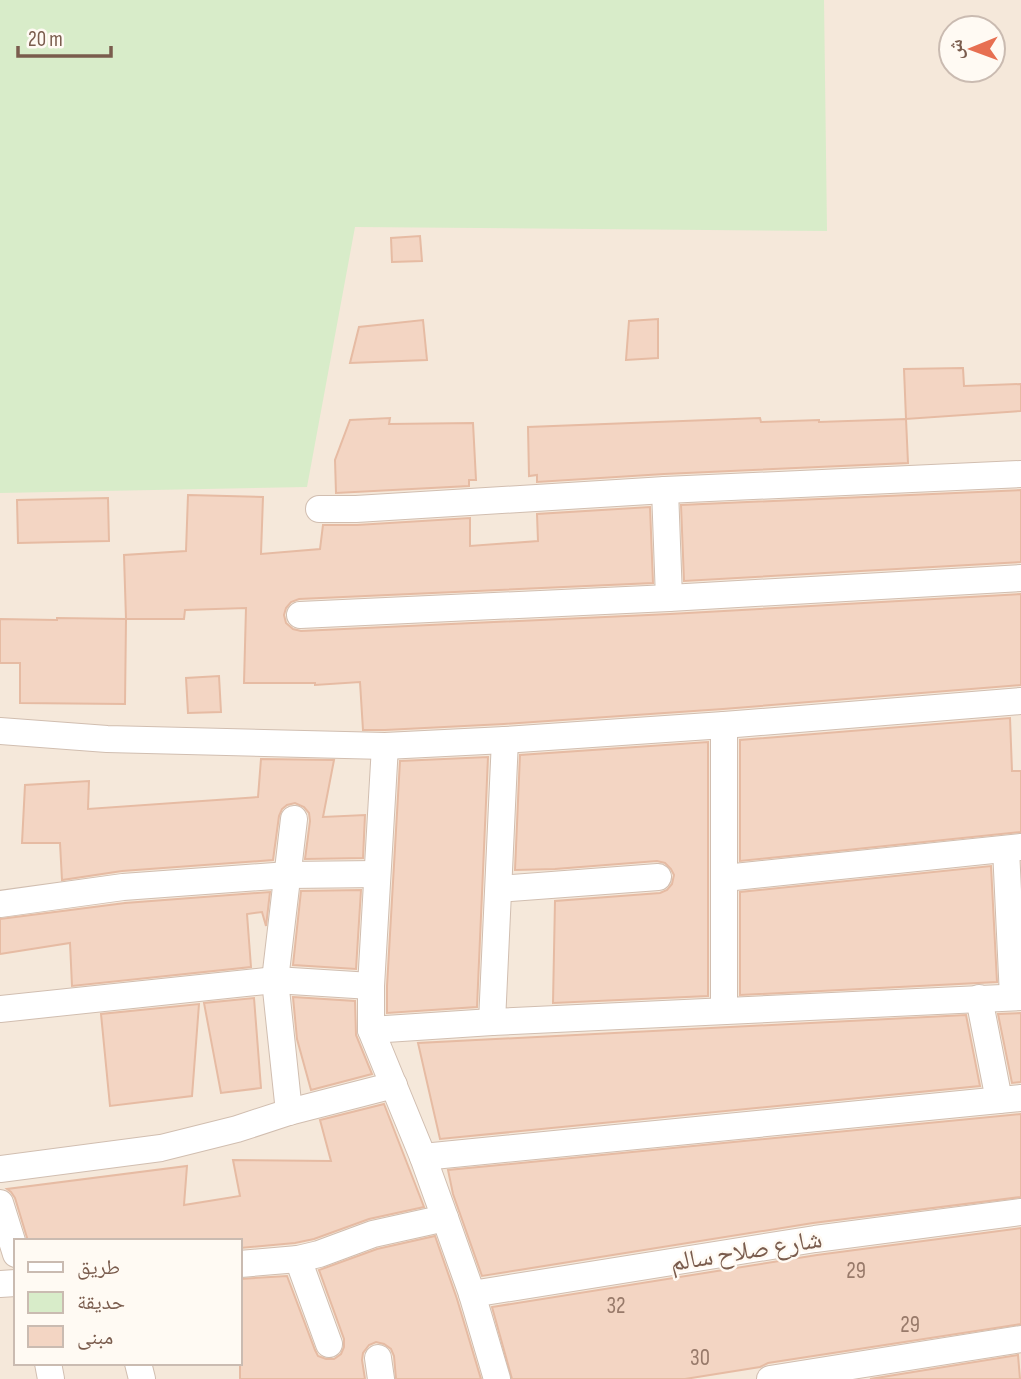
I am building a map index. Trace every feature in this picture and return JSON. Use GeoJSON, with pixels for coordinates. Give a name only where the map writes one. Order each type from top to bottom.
{"type":"FeatureCollection","features":[{"type":"Feature","properties":{"kind":"street"},"geometry":{"type":"LineString","coordinates":[[319,509],[356,509],[665,489],[1021,474]]}},
{"type":"Feature","properties":{"kind":"street"},"geometry":{"type":"LineString","coordinates":[[665,489],[669,598]]}},
{"type":"Feature","properties":{"kind":"street"},"geometry":{"type":"LineString","coordinates":[[300,615],[1021,578]]}},
{"type":"Feature","properties":{"kind":"street"},"geometry":{"type":"LineString","coordinates":[[0,731],[107,739],[385,746],[724,725],[1021,701]]}},
{"type":"Feature","properties":{"kind":"street"},"geometry":{"type":"LineString","coordinates":[[724,725],[724,1011]]}},
{"type":"Feature","properties":{"kind":"street"},"geometry":{"type":"LineString","coordinates":[[492,1022],[505,740]]}},
{"type":"Feature","properties":{"kind":"street"},"geometry":{"type":"LineString","coordinates":[[385,746],[371,986],[371,1030],[445,1218],[472,1294],[496,1379]]}},
{"type":"Feature","properties":{"kind":"street"},"geometry":{"type":"LineString","coordinates":[[289,1112],[275,980],[294,819]]}},
{"type":"Feature","properties":{"kind":"street"},"geometry":{"type":"LineString","coordinates":[[371,1030],[1017,997],[1013,848],[725,878]]}},
{"type":"Feature","properties":{"kind":"street"},"geometry":{"type":"LineString","coordinates":[[0,904],[123,887],[288,875],[377,874]]}},
{"type":"Feature","properties":{"kind":"street"},"geometry":{"type":"LineString","coordinates":[[499,889],[658,877]]}},
{"type":"Feature","properties":{"kind":"street"},"geometry":{"type":"LineString","coordinates":[[0,1009],[275,980],[371,986]]}},
{"type":"Feature","properties":{"kind":"street"},"geometry":{"type":"LineString","coordinates":[[423,1157],[1010,1099],[979,998]]}},
{"type":"Feature","properties":{"kind":"street"},"geometry":{"type":"LineString","coordinates":[[0,1169],[160,1148],[394,1085]]}},
{"type":"Feature","properties":{"kind":"street"},"geometry":{"type":"LineString","coordinates":[[0,1203],[14,1248]]}},
{"type":"Feature","properties":{"kind":"street","name":"شارع صلاح سالم"},"geometry":{"type":"LineString","coordinates":[[472,1294],[804,1240],[1021,1212]]}},
{"type":"Feature","properties":{"kind":"street"},"geometry":{"type":"LineString","coordinates":[[242,1264],[298,1259],[373,1234],[445,1218]]}},
{"type":"Feature","properties":{"kind":"street"},"geometry":{"type":"LineString","coordinates":[[298,1259],[329,1344]]}},
{"type":"Feature","properties":{"kind":"street"},"geometry":{"type":"LineString","coordinates":[[770,1379],[1021,1339]]}},
{"type":"Feature","properties":{"kind":"shaded area"},"geometry":{"type":"Polygon","coordinates":[[[0,0],[1021,0],[1021,1379],[0,1379],[0,0]]]}},
{"type":"Feature","properties":{"kind":"green space"},"geometry":{"type":"Polygon","coordinates":[[[0,0],[824,0],[827,231],[355,227],[307,487],[0,493],[0,0]]]}},
{"type":"Feature","properties":{"kind":"building"},"geometry":{"type":"Polygon","coordinates":[[[420,236],[422,261],[392,262],[391,238],[420,236]]]}},
{"type":"Feature","properties":{"kind":"building"},"geometry":{"type":"Polygon","coordinates":[[[658,319],[658,358],[626,360],[629,321],[658,319]]]}},
{"type":"Feature","properties":{"kind":"building"},"geometry":{"type":"Polygon","coordinates":[[[423,320],[427,360],[350,363],[359,327],[423,320]]]}},
{"type":"Feature","properties":{"kind":"building"},"geometry":{"type":"Polygon","coordinates":[[[963,368],[964,386],[1021,384],[1021,411],[906,419],[904,369],[963,368]]]}},
{"type":"Feature","properties":{"kind":"building"},"geometry":{"type":"Polygon","coordinates":[[[390,418],[389,424],[473,423],[476,480],[469,480],[469,486],[336,493],[335,460],[350,420],[390,418]]]}},
{"type":"Feature","properties":{"kind":"building"},"geometry":{"type":"Polygon","coordinates":[[[760,418],[761,422],[906,419],[908,463],[537,482],[537,475],[529,476],[528,427],[760,418]]]}},
{"type":"Feature","properties":{"kind":"building"},"geometry":{"type":"Polygon","coordinates":[[[1021,490],[1021,562],[684,581],[681,505],[1021,490]]]}},
{"type":"Feature","properties":{"kind":"building"},"geometry":{"type":"Polygon","coordinates":[[[188,495],[263,497],[261,554],[320,549],[323,525],[470,518],[470,546],[538,541],[537,514],[650,507],[653,583],[299,599],[291,602],[284,615],[286,623],[301,631],[1021,594],[1021,685],[504,724],[363,730],[360,682],[315,685],[244,683],[246,608],[185,610],[184,619],[126,619],[124,555],[186,551],[188,495]]]}},
{"type":"Feature","properties":{"kind":"building"},"geometry":{"type":"Polygon","coordinates":[[[108,498],[109,541],[18,543],[17,500],[108,498]]]}},
{"type":"Feature","properties":{"kind":"building"},"geometry":{"type":"Polygon","coordinates":[[[0,619],[126,619],[125,704],[20,703],[20,663],[0,663],[0,619]]]}},
{"type":"Feature","properties":{"kind":"building"},"geometry":{"type":"Polygon","coordinates":[[[219,676],[221,712],[188,713],[186,678],[219,676]]]}},
{"type":"Feature","properties":{"kind":"building"},"geometry":{"type":"Polygon","coordinates":[[[1010,718],[1012,771],[1021,771],[1021,832],[740,861],[740,740],[1010,718]]]}},
{"type":"Feature","properties":{"kind":"building"},"geometry":{"type":"Polygon","coordinates":[[[708,742],[708,996],[553,1003],[555,901],[660,893],[672,884],[674,875],[665,863],[657,861],[515,870],[520,755],[708,742]]]}},
{"type":"Feature","properties":{"kind":"building"},"geometry":{"type":"Polygon","coordinates":[[[488,757],[477,1007],[387,1013],[400,761],[488,757]]]}},
{"type":"Feature","properties":{"kind":"building"},"geometry":{"type":"Polygon","coordinates":[[[261,759],[334,760],[323,817],[365,815],[363,858],[305,859],[309,813],[295,803],[282,809],[279,816],[273,860],[122,871],[62,880],[60,843],[22,843],[25,785],[89,781],[88,809],[258,797],[261,759]]]}},
{"type":"Feature","properties":{"kind":"building"},"geometry":{"type":"Polygon","coordinates":[[[991,866],[997,982],[740,995],[740,892],[991,866]]]}},
{"type":"Feature","properties":{"kind":"building"},"geometry":{"type":"Polygon","coordinates":[[[361,890],[356,969],[293,965],[301,891],[361,890]]]}},
{"type":"Feature","properties":{"kind":"building"},"geometry":{"type":"Polygon","coordinates":[[[270,892],[266,926],[262,912],[247,914],[251,967],[72,986],[70,943],[0,954],[0,919],[125,903],[270,892]]]}},
{"type":"Feature","properties":{"kind":"building"},"geometry":{"type":"Polygon","coordinates":[[[293,997],[355,1001],[356,1035],[372,1074],[311,1090],[297,1039],[293,997]]]}},
{"type":"Feature","properties":{"kind":"building"},"geometry":{"type":"Polygon","coordinates":[[[254,998],[261,1088],[221,1093],[204,1003],[254,998]]]}},
{"type":"Feature","properties":{"kind":"building"},"geometry":{"type":"Polygon","coordinates":[[[199,1004],[192,1096],[110,1106],[101,1014],[199,1004]]]}},
{"type":"Feature","properties":{"kind":"building"},"geometry":{"type":"Polygon","coordinates":[[[1021,1013],[1021,1082],[1012,1083],[998,1014],[1021,1013]]]}},
{"type":"Feature","properties":{"kind":"building"},"geometry":{"type":"Polygon","coordinates":[[[966,1015],[980,1086],[440,1139],[418,1043],[966,1015]]]}},
{"type":"Feature","properties":{"kind":"building"},"geometry":{"type":"Polygon","coordinates":[[[384,1104],[424,1207],[369,1219],[314,1239],[242,1248],[242,1239],[27,1239],[15,1198],[7,1189],[187,1166],[184,1205],[240,1196],[233,1160],[331,1161],[320,1120],[384,1104]]]}},
{"type":"Feature","properties":{"kind":"building"},"geometry":{"type":"Polygon","coordinates":[[[1021,1114],[1021,1197],[813,1223],[482,1276],[453,1194],[448,1170],[1021,1114]]]}},
{"type":"Feature","properties":{"kind":"building"},"geometry":{"type":"Polygon","coordinates":[[[1021,1228],[1021,1324],[768,1363],[760,1367],[685,1379],[512,1379],[492,1307],[817,1255],[1021,1228]]]}},
{"type":"Feature","properties":{"kind":"building"},"geometry":{"type":"Polygon","coordinates":[[[435,1236],[481,1379],[396,1379],[391,1349],[376,1342],[369,1345],[363,1353],[365,1379],[240,1379],[242,1279],[287,1276],[318,1356],[334,1359],[341,1354],[344,1339],[319,1270],[377,1249],[435,1236]]]}},
{"type":"Feature","properties":{"kind":"building"},"geometry":{"type":"Polygon","coordinates":[[[1018,1355],[1020,1379],[870,1379],[1018,1355]]]}}]}
